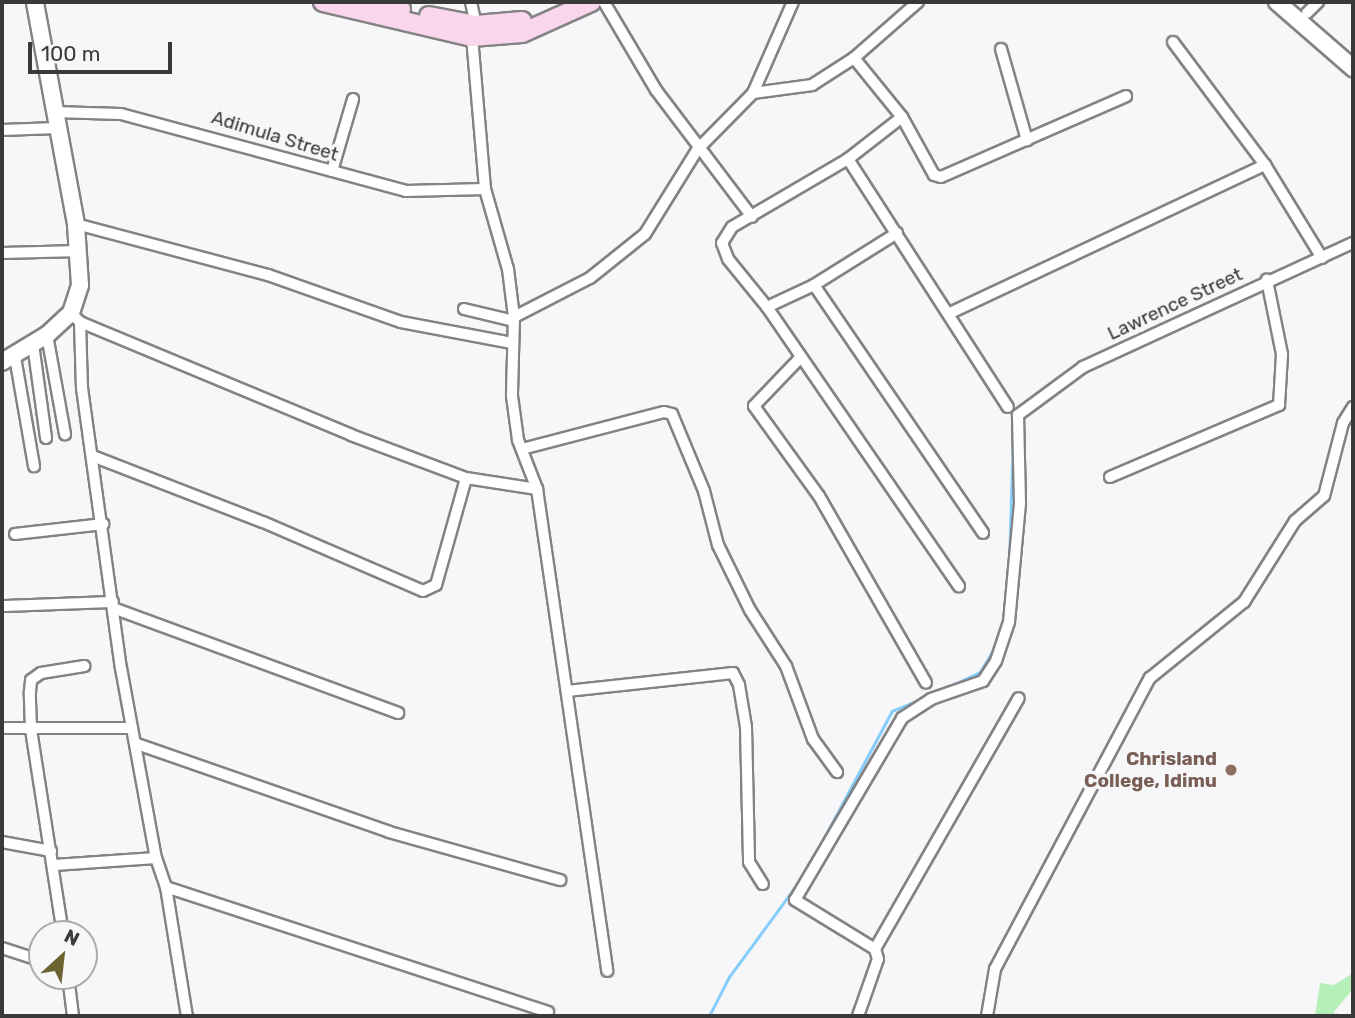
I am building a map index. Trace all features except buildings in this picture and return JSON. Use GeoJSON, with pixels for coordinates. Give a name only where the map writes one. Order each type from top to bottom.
{"type":"FeatureCollection","features":[{"type":"Feature","properties":{"kind":"main road"},"geometry":{"type":"LineString","coordinates":[[323,2],[474,31],[522,33],[592,2]]}},
{"type":"Feature","properties":{"kind":"main road"},"geometry":{"type":"LineString","coordinates":[[373,2],[474,31],[519,22],[567,2]]}},
{"type":"Feature","properties":{"kind":"street"},"geometry":{"type":"LineString","coordinates":[[471,2],[485,189],[508,269],[514,319],[512,396],[522,449],[537,489],[607,971]]}},
{"type":"Feature","properties":{"kind":"street"},"geometry":{"type":"LineString","coordinates":[[604,2],[697,150],[752,217]]}},
{"type":"Feature","properties":{"kind":"street"},"geometry":{"type":"LineString","coordinates":[[464,309],[514,319],[590,278],[645,234],[697,150],[753,93],[793,2]]}},
{"type":"Feature","properties":{"kind":"street"},"geometry":{"type":"LineString","coordinates":[[1277,2],[1353,68]]}},
{"type":"Feature","properties":{"kind":"street"},"geometry":{"type":"LineString","coordinates":[[1293,2],[1313,7],[1353,53]]}},
{"type":"Feature","properties":{"kind":"street"},"geometry":{"type":"LineString","coordinates":[[753,93],[812,85],[853,58],[913,3]]}},
{"type":"Feature","properties":{"kind":"street"},"geometry":{"type":"LineString","coordinates":[[32,5],[80,251],[76,318],[82,388],[95,457],[113,605],[132,728],[156,858],[166,887],[187,1016]]}},
{"type":"Feature","properties":{"kind":"street"},"geometry":{"type":"LineString","coordinates":[[1173,43],[1265,165],[1322,258]]}},
{"type":"Feature","properties":{"kind":"street"},"geometry":{"type":"LineString","coordinates":[[1001,49],[1027,140]]}},
{"type":"Feature","properties":{"kind":"street"},"geometry":{"type":"LineString","coordinates":[[853,58],[902,117],[934,174],[941,177],[1126,96]]}},
{"type":"Feature","properties":{"kind":"street"},"geometry":{"type":"LineString","coordinates":[[331,172],[353,99]]}},
{"type":"Feature","properties":{"kind":"street","name":"Adimula Street"},"geometry":{"type":"LineString","coordinates":[[2,130],[56,120],[121,114],[194,130],[331,172],[406,191],[485,189]]}},
{"type":"Feature","properties":{"kind":"street"},"geometry":{"type":"LineString","coordinates":[[902,117],[848,159],[732,227],[722,243],[728,259],[767,307],[799,359],[959,586]]}},
{"type":"Feature","properties":{"kind":"street"},"geometry":{"type":"LineString","coordinates":[[848,159],[950,313],[1008,407]]}},
{"type":"Feature","properties":{"kind":"street"},"geometry":{"type":"LineString","coordinates":[[950,313],[1265,165]]}},
{"type":"Feature","properties":{"kind":"street"},"geometry":{"type":"LineString","coordinates":[[76,225],[268,275],[401,322],[512,343]]}},
{"type":"Feature","properties":{"kind":"street"},"geometry":{"type":"LineString","coordinates":[[767,307],[814,285],[897,233]]}},
{"type":"Feature","properties":{"kind":"street","name":"Lawrence Street"},"geometry":{"type":"LineString","coordinates":[[875,949],[795,900],[902,718],[931,699],[983,681],[996,662],[1009,622],[1020,503],[1016,418],[1083,368],[1267,280],[1353,243]]}},
{"type":"Feature","properties":{"kind":"street"},"geometry":{"type":"LineString","coordinates":[[2,253],[80,251]]}},
{"type":"Feature","properties":{"kind":"street"},"geometry":{"type":"LineString","coordinates":[[1110,477],[1279,405],[1282,354],[1267,280]]}},
{"type":"Feature","properties":{"kind":"street"},"geometry":{"type":"LineString","coordinates":[[814,285],[983,533]]}},
{"type":"Feature","properties":{"kind":"street"},"geometry":{"type":"LineString","coordinates":[[34,466],[8,359],[76,318]]}},
{"type":"Feature","properties":{"kind":"street"},"geometry":{"type":"LineString","coordinates":[[76,318],[351,435],[466,478],[537,489]]}},
{"type":"Feature","properties":{"kind":"street"},"geometry":{"type":"LineString","coordinates":[[40,340],[65,434]]}},
{"type":"Feature","properties":{"kind":"street"},"geometry":{"type":"LineString","coordinates":[[40,340],[46,438]]}},
{"type":"Feature","properties":{"kind":"street"},"geometry":{"type":"LineString","coordinates":[[799,359],[754,406],[819,496],[926,683]]}},
{"type":"Feature","properties":{"kind":"street"},"geometry":{"type":"LineString","coordinates":[[987,1016],[995,969],[1150,678],[1244,602],[1295,521],[1324,496],[1343,423],[1353,407]]}},
{"type":"Feature","properties":{"kind":"street"},"geometry":{"type":"LineString","coordinates":[[522,449],[664,412],[672,414],[704,491],[718,545],[750,610],[786,666],[813,739],[837,772]]}},
{"type":"Feature","properties":{"kind":"street"},"geometry":{"type":"LineString","coordinates":[[95,457],[263,522],[423,591],[436,585],[466,478]]}},
{"type":"Feature","properties":{"kind":"street"},"geometry":{"type":"LineString","coordinates":[[15,534],[103,524]]}},
{"type":"Feature","properties":{"kind":"street"},"geometry":{"type":"LineString","coordinates":[[2,606],[113,605],[398,713]]}},
{"type":"Feature","properties":{"kind":"street"},"geometry":{"type":"LineString","coordinates":[[61,920],[31,729],[32,680],[41,673],[85,666]]}},
{"type":"Feature","properties":{"kind":"street"},"geometry":{"type":"LineString","coordinates":[[567,691],[733,673],[740,685],[746,727],[749,862],[763,884]]}},
{"type":"Feature","properties":{"kind":"street"},"geometry":{"type":"LineString","coordinates":[[859,1016],[878,959],[875,949],[1019,698]]}},
{"type":"Feature","properties":{"kind":"street"},"geometry":{"type":"LineString","coordinates":[[2,729],[132,728]]}},
{"type":"Feature","properties":{"kind":"street"},"geometry":{"type":"LineString","coordinates":[[137,744],[388,832],[560,880]]}},
{"type":"Feature","properties":{"kind":"street"},"geometry":{"type":"LineString","coordinates":[[2,842],[51,851]]}},
{"type":"Feature","properties":{"kind":"street"},"geometry":{"type":"LineString","coordinates":[[54,865],[156,858]]}},
{"type":"Feature","properties":{"kind":"street"},"geometry":{"type":"LineString","coordinates":[[166,887],[548,1012]]}},
{"type":"Feature","properties":{"kind":"street"},"geometry":{"type":"LineString","coordinates":[[2,947],[28,956]]}},
{"type":"Feature","properties":{"kind":"street"},"geometry":{"type":"LineString","coordinates":[[70,990],[73,1016]]}},
{"type":"Feature","properties":{"kind":"green space"},"geometry":{"type":"Polygon","coordinates":[[[1353,973],[1353,989],[1333,1013],[1353,1016],[1315,1016],[1320,983],[1334,985],[1353,973]]]}},
{"type":"Feature","properties":{"kind":"waterway"},"geometry":{"type":"LineString","coordinates":[[1009,562],[1013,433]]}},
{"type":"Feature","properties":{"kind":"waterway"},"geometry":{"type":"LineString","coordinates":[[946,688],[980,672],[997,644]]}},
{"type":"Feature","properties":{"kind":"waterway"},"geometry":{"type":"LineString","coordinates":[[709,1016],[729,977],[804,875],[892,711],[924,698]]}},
{"type":"Feature","properties":{"kind":"place","name":"Chrisland College, Idimu"},"geometry":{"type":"Point","coordinates":[1231,770]}}]}
